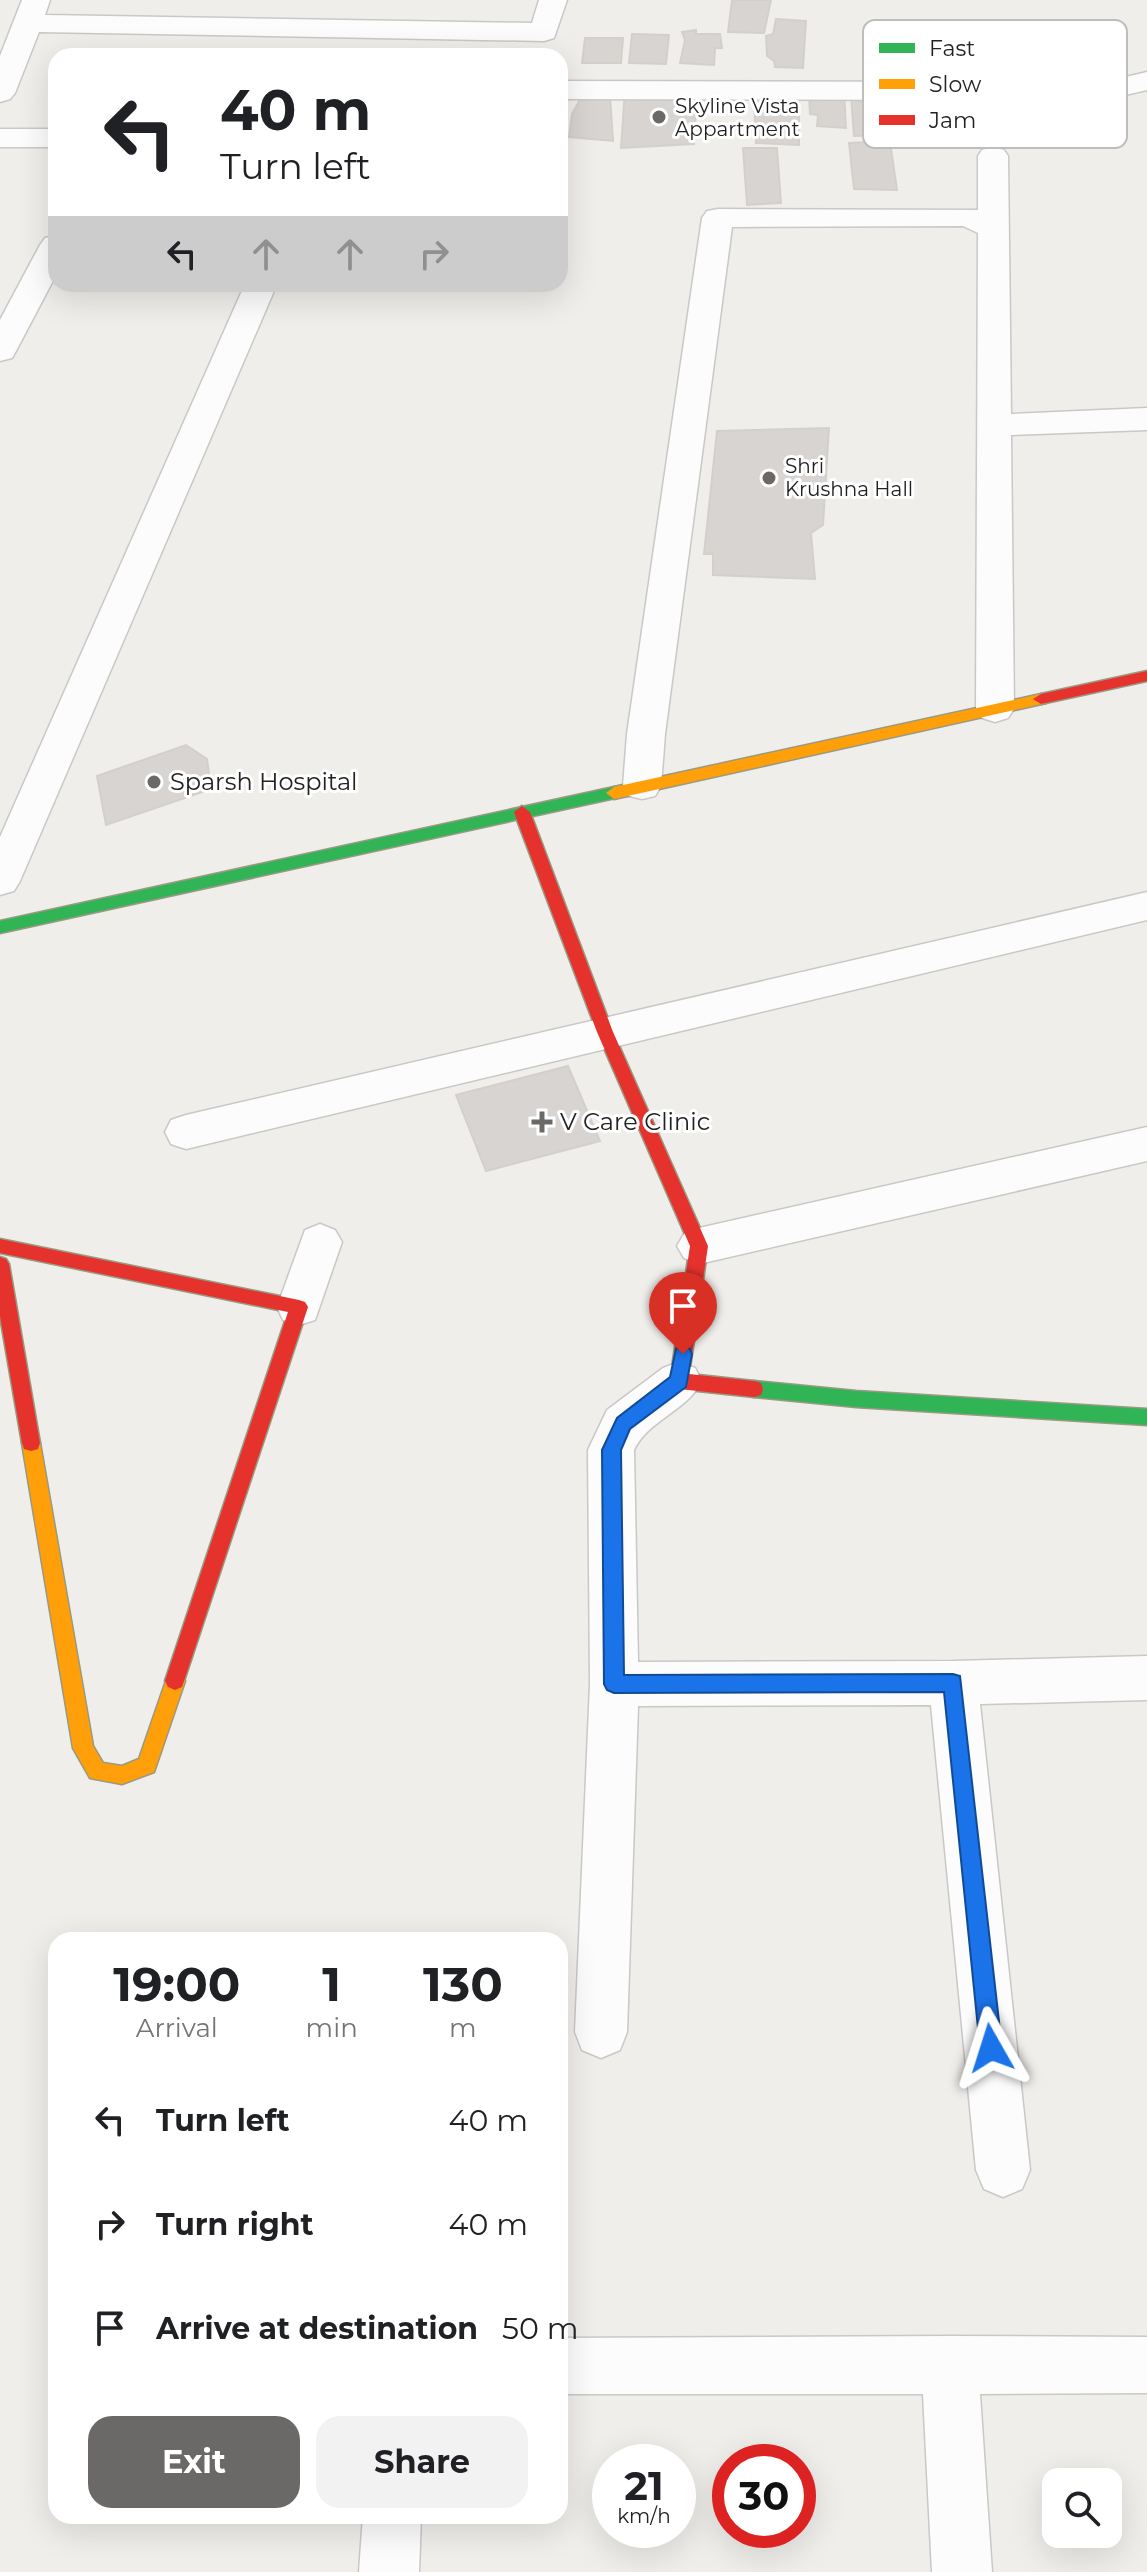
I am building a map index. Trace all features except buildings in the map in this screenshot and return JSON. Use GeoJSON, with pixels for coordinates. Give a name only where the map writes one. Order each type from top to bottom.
{"type":"FeatureCollection","features":[{"type":"Feature","properties":{"kind":"street"},"geometry":{"type":"LineString","coordinates":[[0,93],[32,11],[549,44],[553,0]]}},
{"type":"Feature","properties":{"kind":"street"},"geometry":{"type":"LineString","coordinates":[[1127,86],[1147,81]]}},
{"type":"Feature","properties":{"kind":"street"},"geometry":{"type":"LineString","coordinates":[[568,90],[863,90]]}},
{"type":"Feature","properties":{"kind":"street"},"geometry":{"type":"LineString","coordinates":[[0,138],[48,138]]}},
{"type":"Feature","properties":{"kind":"street"},"geometry":{"type":"LineString","coordinates":[[993,156],[995,709]]}},
{"type":"Feature","properties":{"kind":"street"},"geometry":{"type":"LineString","coordinates":[[642,786],[646,734],[718,218],[968,217],[992,228]]}},
{"type":"Feature","properties":{"kind":"street"},"geometry":{"type":"LineString","coordinates":[[0,351],[48,260]]}},
{"type":"Feature","properties":{"kind":"street"},"geometry":{"type":"LineString","coordinates":[[0,881],[258,292]]}},
{"type":"Feature","properties":{"kind":"street"},"geometry":{"type":"LineString","coordinates":[[994,425],[1147,419]]}},
{"type":"Feature","properties":{"kind":"street"},"geometry":{"type":"LineString","coordinates":[[0,927],[1147,676]]}},
{"type":"Feature","properties":{"kind":"street"},"geometry":{"type":"LineString","coordinates":[[522,812],[605,1032],[699,1246],[679,1381]]}},
{"type":"Feature","properties":{"kind":"street"},"geometry":{"type":"LineString","coordinates":[[186,1132],[1147,906]]}},
{"type":"Feature","properties":{"kind":"street"},"geometry":{"type":"LineString","coordinates":[[699,1246],[1147,1144]]}},
{"type":"Feature","properties":{"kind":"street"},"geometry":{"type":"LineString","coordinates":[[0,1264],[83,1748],[97,1771],[122,1775],[147,1765],[320,1242]]}},
{"type":"Feature","properties":{"kind":"street"},"geometry":{"type":"LineString","coordinates":[[0,1246],[299,1307]]}},
{"type":"Feature","properties":{"kind":"street"},"geometry":{"type":"LineString","coordinates":[[601,2032],[614,1684],[611,1450],[623,1424],[679,1381],[856,1399],[1147,1417]]}},
{"type":"Feature","properties":{"kind":"street"},"geometry":{"type":"LineString","coordinates":[[614,1684],[953,1683],[1147,1678]]}},
{"type":"Feature","properties":{"kind":"street"},"geometry":{"type":"LineString","coordinates":[[953,1683],[1003,2170]]}},
{"type":"Feature","properties":{"kind":"street"},"geometry":{"type":"LineString","coordinates":[[950,2364],[962,2572]]}},
{"type":"Feature","properties":{"kind":"street"},"geometry":{"type":"LineString","coordinates":[[568,2366],[1147,2365]]}},
{"type":"Feature","properties":{"kind":"street"},"geometry":{"type":"LineString","coordinates":[[389,2572],[392,2524]]}},
{"type":"Feature","properties":{"kind":"traffic: fast"},"geometry":{"type":"LineString","coordinates":[[0,927],[614,793]]}},
{"type":"Feature","properties":{"kind":"traffic: fast"},"geometry":{"type":"LineString","coordinates":[[754,1389],[856,1399],[1147,1417]]}},
{"type":"Feature","properties":{"kind":"traffic: slow"},"geometry":{"type":"LineString","coordinates":[[614,793],[1041,699]]}},
{"type":"Feature","properties":{"kind":"traffic: slow"},"geometry":{"type":"LineString","coordinates":[[31,1443],[83,1748],[97,1771],[122,1775],[147,1765],[175,1681]]}},
{"type":"Feature","properties":{"kind":"traffic: jam"},"geometry":{"type":"LineString","coordinates":[[1041,699],[1147,676]]}},
{"type":"Feature","properties":{"kind":"traffic: jam"},"geometry":{"type":"LineString","coordinates":[[522,812],[605,1032],[699,1246],[679,1381],[754,1389]]}},
{"type":"Feature","properties":{"kind":"traffic: jam"},"geometry":{"type":"LineString","coordinates":[[0,1246],[299,1307],[175,1681]]}},
{"type":"Feature","properties":{"kind":"traffic: jam"},"geometry":{"type":"LineString","coordinates":[[0,1264],[31,1443]]}},
{"type":"Feature","properties":{"kind":"place","name":"Skyline Vista Appartment"},"geometry":{"type":"Point","coordinates":[659,117]}},
{"type":"Feature","properties":{"kind":"place","name":"Shri Krushna Hall"},"geometry":{"type":"Point","coordinates":[769,478]}},
{"type":"Feature","properties":{"kind":"place","name":"Sparsh Hospital"},"geometry":{"type":"Point","coordinates":[154,782]}},
{"type":"Feature","properties":{"kind":"place","name":"V Care Clinic"},"geometry":{"type":"Point","coordinates":[542,1122]}},
{"type":"Feature","properties":{"kind":"route"},"geometry":{"type":"LineString","coordinates":[[683,1354],[679,1381],[623,1424],[611,1450],[614,1684],[953,1683],[991,2048]]}}]}
